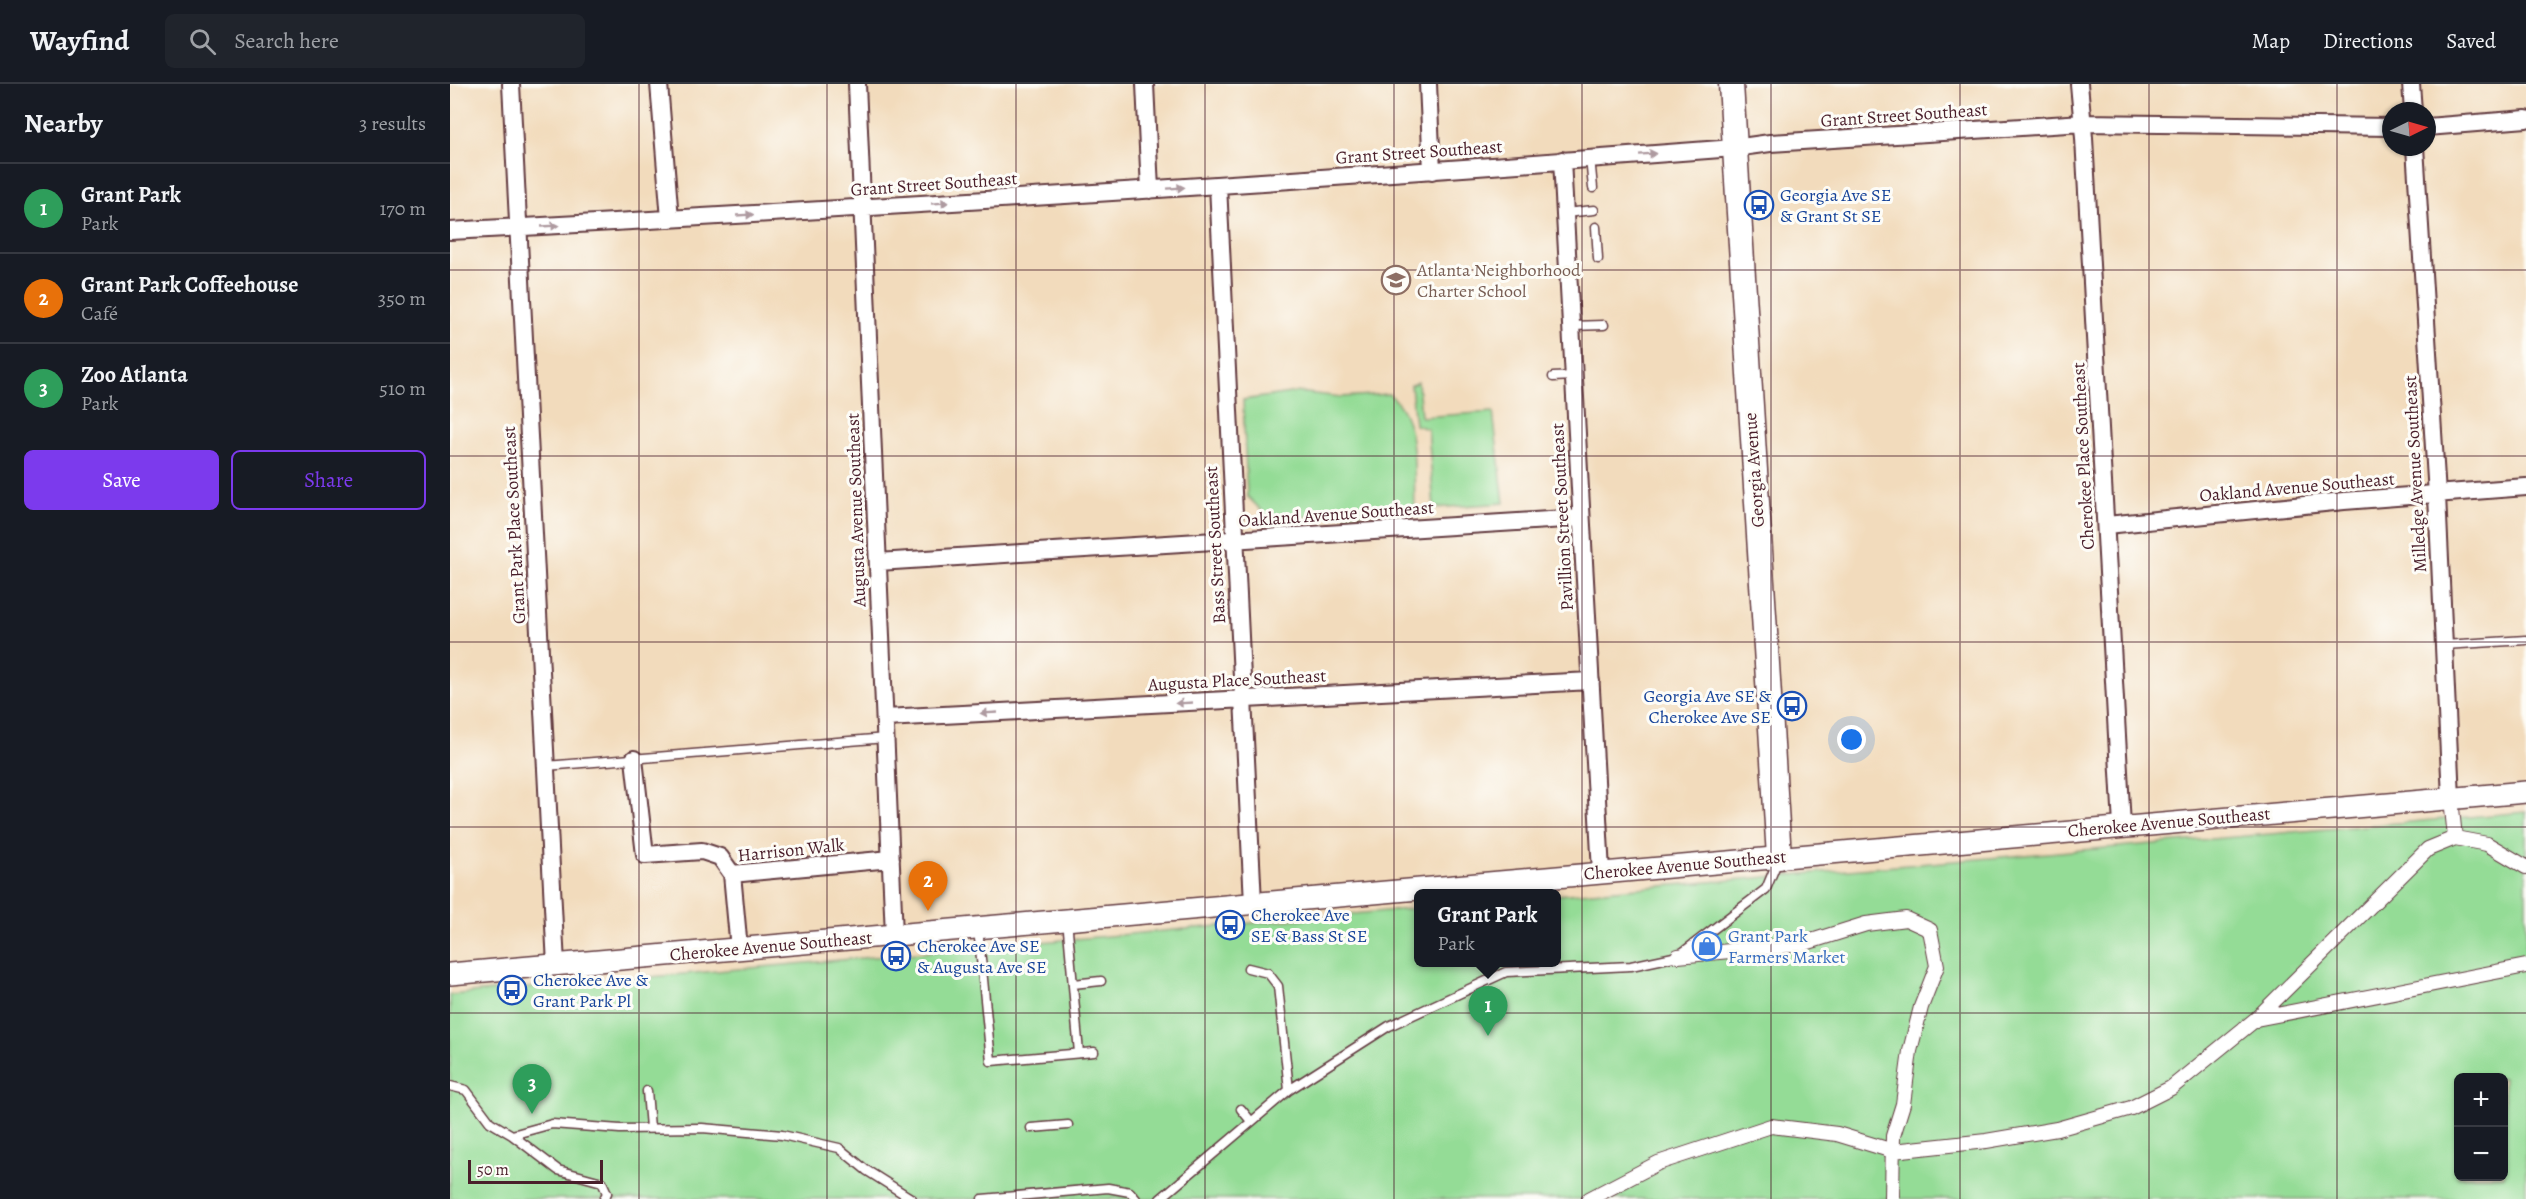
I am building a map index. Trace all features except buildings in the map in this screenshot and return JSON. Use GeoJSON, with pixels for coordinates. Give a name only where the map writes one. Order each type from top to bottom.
{"type":"FeatureCollection","features":[{"type":"Feature","properties":{"kind":"main road","name":"Georgia Avenue"},"geometry":{"type":"LineString","coordinates":[[1731,84],[1779,857]]}},
{"type":"Feature","properties":{"kind":"street","name":"Grant Park Place Southeast"},"geometry":{"type":"LineString","coordinates":[[511,84],[556,965]]}},
{"type":"Feature","properties":{"kind":"street"},"geometry":{"type":"LineString","coordinates":[[659,84],[670,219]]}},
{"type":"Feature","properties":{"kind":"street","name":"Augusta Avenue Southeast"},"geometry":{"type":"LineString","coordinates":[[857,84],[894,935]]}},
{"type":"Feature","properties":{"kind":"street"},"geometry":{"type":"LineString","coordinates":[[1145,84],[1150,190]]}},
{"type":"Feature","properties":{"kind":"street"},"geometry":{"type":"LineString","coordinates":[[1428,84],[1432,171]]}},
{"type":"Feature","properties":{"kind":"street","name":"Cherokee Place Southeast"},"geometry":{"type":"LineString","coordinates":[[2079,84],[2107,525],[2122,826]]}},
{"type":"Feature","properties":{"kind":"street"},"geometry":{"type":"LineString","coordinates":[[2411,84],[2412,102]]}},
{"type":"Feature","properties":{"kind":"street"},"geometry":{"type":"LineString","coordinates":[[2436,126],[2526,119]]}},
{"type":"Feature","properties":{"kind":"street","name":"Grant Street Southeast"},"geometry":{"type":"LineString","coordinates":[[450,231],[1150,190],[1432,171],[1734,148],[1770,143],[2083,123],[2382,127]]}},
{"type":"Feature","properties":{"kind":"street","name":"Milledge Avenue Southeast"},"geometry":{"type":"LineString","coordinates":[[2416,156],[2437,495],[2451,798]]}},
{"type":"Feature","properties":{"kind":"street","name":"Pavillion Street Southeast"},"geometry":{"type":"LineString","coordinates":[[1562,160],[1601,872]]}},
{"type":"Feature","properties":{"kind":"street","name":"Bass Street Southeast"},"geometry":{"type":"LineString","coordinates":[[1218,185],[1253,903]]}},
{"type":"Feature","properties":{"kind":"street","name":"Oakland Avenue Southeast"},"geometry":{"type":"LineString","coordinates":[[2107,525],[2344,501],[2526,487]]}},
{"type":"Feature","properties":{"kind":"street","name":"Oakland Avenue Southeast"},"geometry":{"type":"LineString","coordinates":[[878,562],[1581,518]]}},
{"type":"Feature","properties":{"kind":"street","name":"Augusta Place Southeast"},"geometry":{"type":"LineString","coordinates":[[885,718],[1591,681]]}},
{"type":"Feature","properties":{"kind":"street"},"geometry":{"type":"LineString","coordinates":[[634,759],[645,855],[702,851],[720,857],[732,874]]}},
{"type":"Feature","properties":{"kind":"street","name":"Cherokee Avenue Southeast"},"geometry":{"type":"LineString","coordinates":[[450,974],[2526,792]]}},
{"type":"Feature","properties":{"kind":"street"},"geometry":{"type":"LineString","coordinates":[[2451,798],[2455,838]]}},
{"type":"Feature","properties":{"kind":"street"},"geometry":{"type":"LineString","coordinates":[[1589,1199],[1658,1163],[1771,1126],[1837,1134],[1893,1151],[1986,1141],[2056,1129],[2131,1107],[2171,1088],[2256,1020],[2428,849],[2455,838],[2487,844],[2526,867]]}},
{"type":"Feature","properties":{"kind":"street","name":"Harrison Walk"},"geometry":{"type":"LineString","coordinates":[[739,949],[732,874],[891,859]]}},
{"type":"Feature","properties":{"kind":"street"},"geometry":{"type":"LineString","coordinates":[[1678,956],[1802,944],[1866,924],[1906,919],[1930,930],[1937,966],[1921,1007],[1910,1052],[1893,1151],[1892,1199]]}},
{"type":"Feature","properties":{"kind":"street"},"geometry":{"type":"LineString","coordinates":[[2256,1020],[2526,966]]}},
{"type":"Feature","properties":{"kind":"lane"},"geometry":{"type":"LineString","coordinates":[[1590,158],[1593,188]]}},
{"type":"Feature","properties":{"kind":"lane"},"geometry":{"type":"LineString","coordinates":[[1565,213],[1594,210]]}},
{"type":"Feature","properties":{"kind":"lane"},"geometry":{"type":"LineString","coordinates":[[1596,227],[1598,259]]}},
{"type":"Feature","properties":{"kind":"lane"},"geometry":{"type":"LineString","coordinates":[[1571,326],[1604,325]]}},
{"type":"Feature","properties":{"kind":"lane"},"geometry":{"type":"LineString","coordinates":[[1554,377],[1574,376]]}},
{"type":"Feature","properties":{"kind":"lane"},"geometry":{"type":"LineString","coordinates":[[2444,645],[2526,640]]}},
{"type":"Feature","properties":{"kind":"lane"},"geometry":{"type":"LineString","coordinates":[[546,766],[886,738]]}},
{"type":"Feature","properties":{"kind":"lane"},"geometry":{"type":"LineString","coordinates":[[1160,1199],[1289,1089],[1389,1026],[1506,972],[1631,966],[1678,956],[1766,889],[1779,857]]}},
{"type":"Feature","properties":{"kind":"lane"},"geometry":{"type":"LineString","coordinates":[[1067,919],[1079,1053]]}},
{"type":"Feature","properties":{"kind":"lane"},"geometry":{"type":"LineString","coordinates":[[978,927],[992,1061],[1094,1052]]}},
{"type":"Feature","properties":{"kind":"lane"},"geometry":{"type":"LineString","coordinates":[[1248,968],[1268,973],[1278,986],[1289,1089]]}},
{"type":"Feature","properties":{"kind":"lane"},"geometry":{"type":"LineString","coordinates":[[1073,984],[1101,981]]}},
{"type":"Feature","properties":{"kind":"lane"},"geometry":{"type":"LineString","coordinates":[[450,1086],[466,1090],[490,1122],[512,1135],[558,1170],[602,1182],[607,1193],[604,1199]]}},
{"type":"Feature","properties":{"kind":"lane"},"geometry":{"type":"LineString","coordinates":[[647,1091],[650,1128]]}},
{"type":"Feature","properties":{"kind":"lane"},"geometry":{"type":"LineString","coordinates":[[1241,1109],[1250,1120]]}},
{"type":"Feature","properties":{"kind":"lane"},"geometry":{"type":"LineString","coordinates":[[512,1135],[552,1124],[741,1131],[782,1135],[839,1148],[866,1170],[912,1199]]}},
{"type":"Feature","properties":{"kind":"lane"},"geometry":{"type":"LineString","coordinates":[[1031,1128],[1068,1125]]}},
{"type":"Feature","properties":{"kind":"lane"},"geometry":{"type":"LineString","coordinates":[[982,1199],[1108,1188],[1130,1192],[1136,1199]]}},
{"type":"Feature","properties":{"kind":"green space"},"geometry":{"type":"Polygon","coordinates":[[[1418,382],[1421,417],[1493,412],[1504,503],[1434,508],[1428,429],[1415,425],[1411,385],[1418,382]]]}},
{"type":"Feature","properties":{"kind":"green space"},"geometry":{"type":"Polygon","coordinates":[[[1297,392],[1341,397],[1389,394],[1406,417],[1410,432],[1413,447],[1415,509],[1270,519],[1247,496],[1243,400],[1297,392]]]}},
{"type":"Feature","properties":{"kind":"green space"},"geometry":{"type":"Polygon","coordinates":[[[2526,812],[2526,1199],[450,1199],[450,995],[1414,908],[1414,967],[1561,967],[1561,895],[2526,812]]]}},
{"type":"Feature","properties":{"kind":"place","name":"Georgia Ave SE & Grant St SE"},"geometry":{"type":"Point","coordinates":[1759,205]}},
{"type":"Feature","properties":{"kind":"place","name":"Atlanta Neighborhood Charter School"},"geometry":{"type":"Point","coordinates":[1396,280]}},
{"type":"Feature","properties":{"kind":"place","name":"Georgia Ave SE & Cherokee Ave SE"},"geometry":{"type":"Point","coordinates":[1792,706]}},
{"type":"Feature","properties":{"kind":"place","name":"Grant Park Coffeehouse"},"geometry":{"type":"Point","coordinates":[928,911]}},
{"type":"Feature","properties":{"kind":"place","name":"Cherokee Ave SE & Bass St SE"},"geometry":{"type":"Point","coordinates":[1230,925]}},
{"type":"Feature","properties":{"kind":"place","name":"Grant Park Farmers Market"},"geometry":{"type":"Point","coordinates":[1707,946]}},
{"type":"Feature","properties":{"kind":"place","name":"Cherokee Ave SE & Augusta Ave SE"},"geometry":{"type":"Point","coordinates":[896,956]}},
{"type":"Feature","properties":{"kind":"place","name":"Cherokee Ave & Grant Park Pl"},"geometry":{"type":"Point","coordinates":[512,990]}},
{"type":"Feature","properties":{"kind":"place","name":"Grant Park"},"geometry":{"type":"Point","coordinates":[1488,1036]}},
{"type":"Feature","properties":{"kind":"place","name":"Zoo Atlanta"},"geometry":{"type":"Point","coordinates":[532,1114]}}]}
